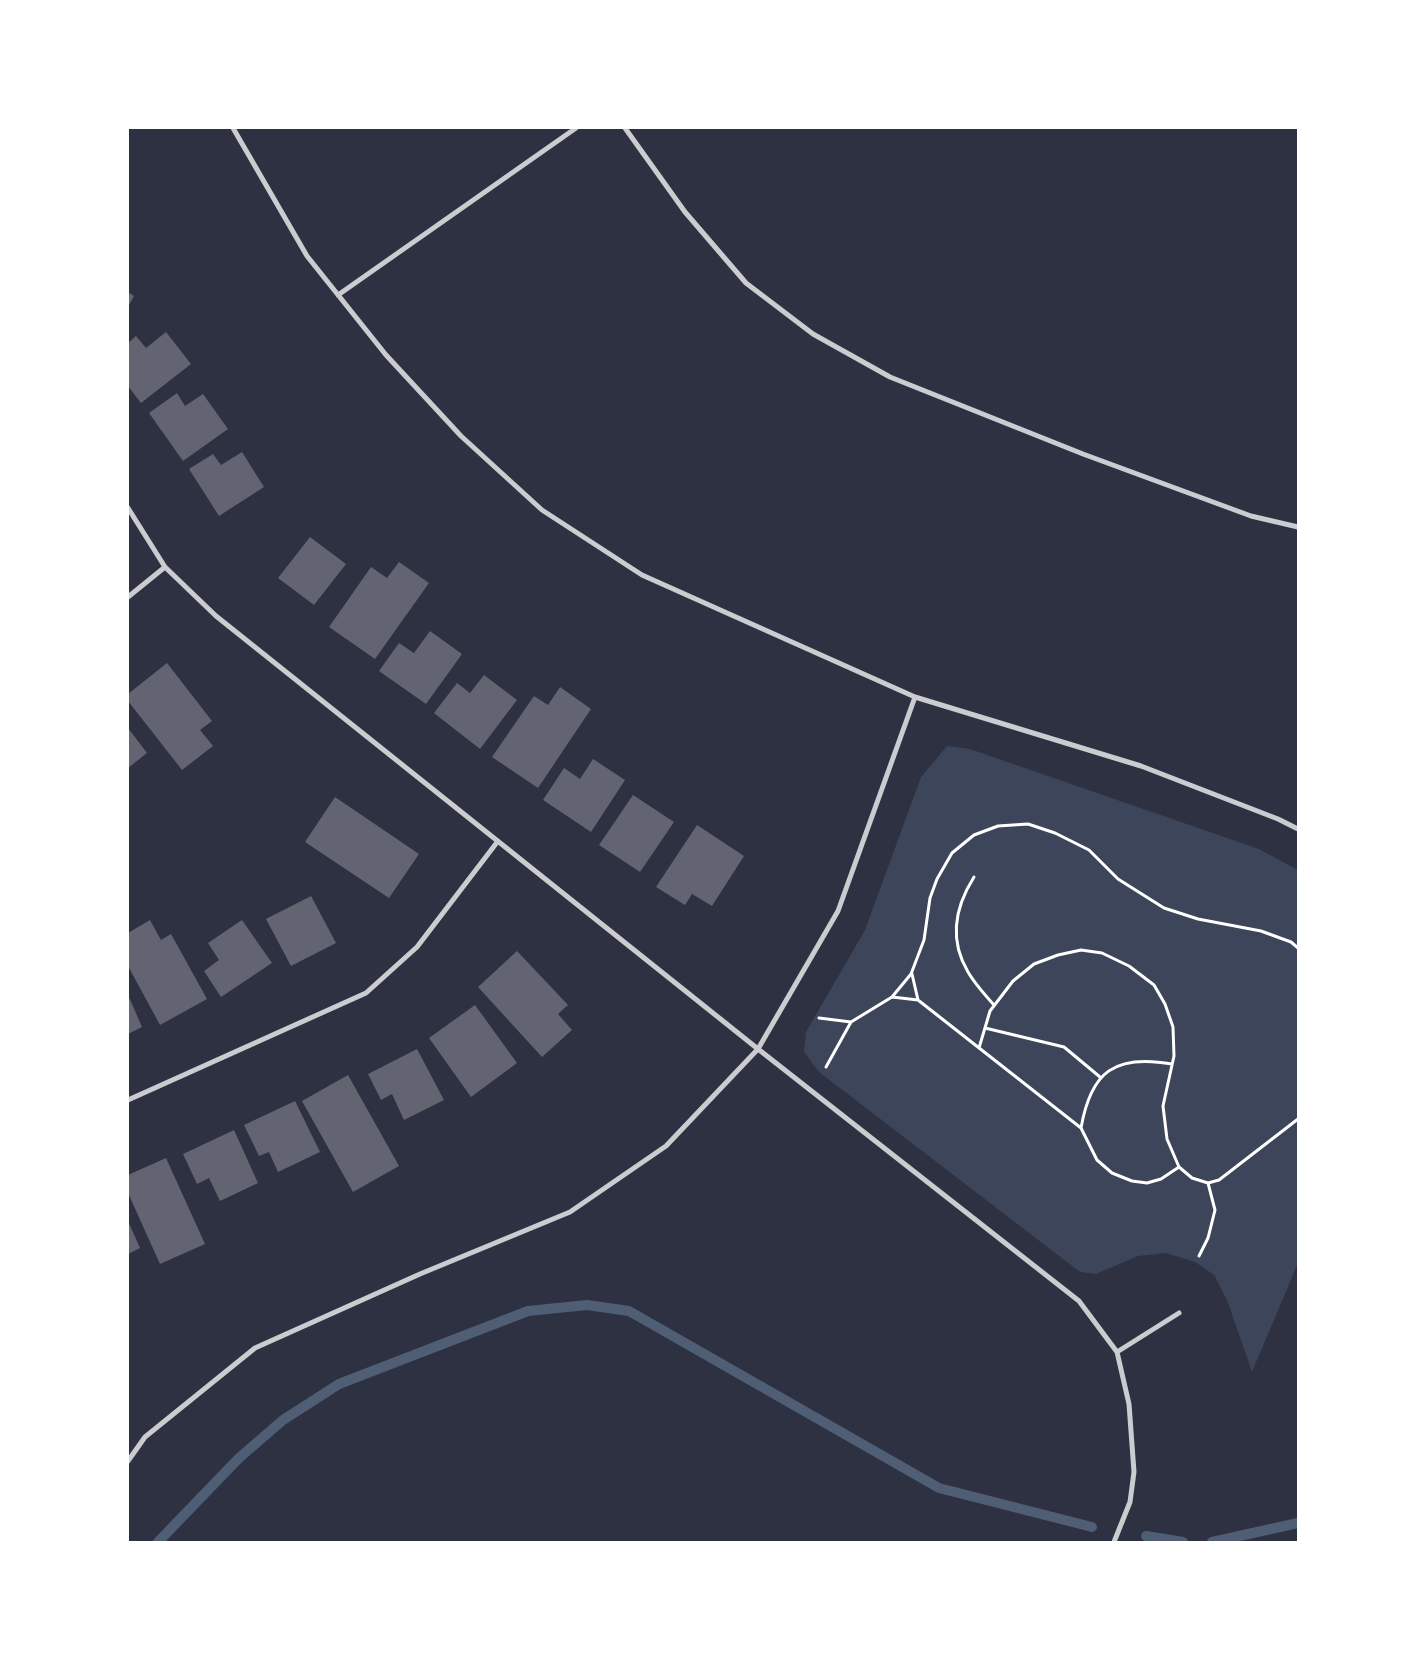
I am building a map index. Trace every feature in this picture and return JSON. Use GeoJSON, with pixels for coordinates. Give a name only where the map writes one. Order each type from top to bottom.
{"type":"FeatureCollection","features":[{"type":"Feature","properties":{"kind":"street"},"geometry":{"type":"LineString","coordinates":[[233,128],[307,256],[386,355],[461,436],[542,510],[642,575],[916,697],[1141,766],[1278,819],[1298,829]]}},
{"type":"Feature","properties":{"kind":"street"},"geometry":{"type":"LineString","coordinates":[[338,295],[576,128]]}},
{"type":"Feature","properties":{"kind":"street"},"geometry":{"type":"LineString","coordinates":[[626,128],[685,212],[746,283],[814,334],[890,377],[1084,454],[1250,516],[1298,527]]}},
{"type":"Feature","properties":{"kind":"street"},"geometry":{"type":"LineString","coordinates":[[128,508],[165,567],[216,616],[758,1049],[1079,1301],[1116,1352],[1129,1404],[1134,1472],[1130,1502],[1114,1542]]}},
{"type":"Feature","properties":{"kind":"street"},"geometry":{"type":"LineString","coordinates":[[128,597],[165,567]]}},
{"type":"Feature","properties":{"kind":"street"},"geometry":{"type":"LineString","coordinates":[[128,1461],[145,1437],[255,1348],[420,1274],[570,1212],[666,1146],[758,1049],[838,911],[916,697]]}},
{"type":"Feature","properties":{"kind":"street"},"geometry":{"type":"LineString","coordinates":[[128,1100],[366,993],[416,946],[498,841]]}},
{"type":"Feature","properties":{"kind":"street"},"geometry":{"type":"LineString","coordinates":[[1116,1352],[1179,1312]]}},
{"type":"Feature","properties":{"kind":"path"},"geometry":{"type":"LineString","coordinates":[[826,1067],[851,1022],[892,997],[911,974],[924,940],[930,898],[937,879],[952,853],[974,835],[998,826],[1028,824],[1054,833],[1089,850],[1118,880],[1164,908],[1198,919],[1260,931],[1291,942],[1298,948]]}},
{"type":"Feature","properties":{"kind":"path"},"geometry":{"type":"LineString","coordinates":[[974,878],[966,890],[958,910],[956,932],[958,950],[968,972],[994,1005]]}},
{"type":"Feature","properties":{"kind":"path"},"geometry":{"type":"LineString","coordinates":[[979,1048],[990,1010],[1013,981],[1034,964],[1058,955],[1081,950],[1102,953],[1129,966],[1154,986],[1165,1004],[1173,1027],[1174,1056],[1163,1106],[1167,1139],[1179,1167],[1192,1178],[1208,1183],[1219,1180],[1298,1119]]}},
{"type":"Feature","properties":{"kind":"path"},"geometry":{"type":"LineString","coordinates":[[911,974],[918,1000]]}},
{"type":"Feature","properties":{"kind":"path"},"geometry":{"type":"LineString","coordinates":[[892,997],[918,1000],[1081,1128],[1097,1160],[1112,1173],[1132,1181],[1148,1183],[1162,1179],[1179,1167]]}},
{"type":"Feature","properties":{"kind":"path"},"geometry":{"type":"LineString","coordinates":[[819,1018],[851,1022]]}},
{"type":"Feature","properties":{"kind":"path"},"geometry":{"type":"LineString","coordinates":[[985,1028],[1064,1047],[1100,1077]]}},
{"type":"Feature","properties":{"kind":"path"},"geometry":{"type":"LineString","coordinates":[[1081,1128],[1084,1110],[1100,1077],[1117,1065],[1158,1061],[1172,1064]]}},
{"type":"Feature","properties":{"kind":"path"},"geometry":{"type":"LineString","coordinates":[[1199,1256],[1208,1238],[1215,1210],[1208,1183]]}},
{"type":"Feature","properties":{"kind":"shaded area"},"geometry":{"type":"Polygon","coordinates":[[[947,746],[970,749],[1259,849],[1298,870],[1298,1263],[1252,1372],[1227,1300],[1214,1275],[1195,1262],[1166,1253],[1138,1256],[1096,1274],[1080,1272],[819,1072],[804,1052],[806,1032],[865,930],[921,777],[947,746]]]}},
{"type":"Feature","properties":{"kind":"building"},"geometry":{"type":"Polygon","coordinates":[[[128,292],[134,296],[128,307],[128,292]]]}},
{"type":"Feature","properties":{"kind":"building"},"geometry":{"type":"Polygon","coordinates":[[[166,332],[191,364],[141,403],[128,386],[128,343],[136,336],[146,348],[166,332]]]}},
{"type":"Feature","properties":{"kind":"building"},"geometry":{"type":"Polygon","coordinates":[[[177,393],[185,406],[203,394],[228,429],[183,461],[149,413],[177,393]]]}},
{"type":"Feature","properties":{"kind":"building"},"geometry":{"type":"Polygon","coordinates":[[[242,452],[264,487],[219,516],[189,469],[213,454],[221,465],[242,452]]]}},
{"type":"Feature","properties":{"kind":"building"},"geometry":{"type":"Polygon","coordinates":[[[310,537],[346,564],[314,605],[278,578],[310,537]]]}},
{"type":"Feature","properties":{"kind":"building"},"geometry":{"type":"Polygon","coordinates":[[[399,562],[429,583],[375,659],[329,627],[371,567],[387,578],[399,562]]]}},
{"type":"Feature","properties":{"kind":"building"},"geometry":{"type":"Polygon","coordinates":[[[430,631],[462,654],[426,704],[379,671],[399,643],[414,653],[430,631]]]}},
{"type":"Feature","properties":{"kind":"building"},"geometry":{"type":"Polygon","coordinates":[[[167,663],[212,721],[200,730],[213,746],[182,770],[128,701],[128,694],[167,663]]]}},
{"type":"Feature","properties":{"kind":"building"},"geometry":{"type":"Polygon","coordinates":[[[484,675],[517,700],[480,749],[434,713],[457,683],[470,693],[484,675]]]}},
{"type":"Feature","properties":{"kind":"building"},"geometry":{"type":"Polygon","coordinates":[[[560,687],[591,709],[538,788],[492,757],[534,696],[548,705],[560,687]]]}},
{"type":"Feature","properties":{"kind":"building"},"geometry":{"type":"Polygon","coordinates":[[[128,728],[147,753],[128,768],[128,728]]]}},
{"type":"Feature","properties":{"kind":"building"},"geometry":{"type":"Polygon","coordinates":[[[593,759],[625,780],[591,832],[543,800],[564,768],[580,779],[593,759]]]}},
{"type":"Feature","properties":{"kind":"building"},"geometry":{"type":"Polygon","coordinates":[[[633,795],[674,822],[640,872],[599,845],[633,795]]]}},
{"type":"Feature","properties":{"kind":"building"},"geometry":{"type":"Polygon","coordinates":[[[335,797],[419,854],[389,898],[305,842],[335,797]]]}},
{"type":"Feature","properties":{"kind":"building"},"geometry":{"type":"Polygon","coordinates":[[[697,825],[744,856],[712,906],[692,894],[685,905],[656,887],[697,825]]]}},
{"type":"Feature","properties":{"kind":"building"},"geometry":{"type":"Polygon","coordinates":[[[311,896],[336,943],[291,966],[266,919],[311,896]]]}},
{"type":"Feature","properties":{"kind":"building"},"geometry":{"type":"Polygon","coordinates":[[[150,920],[161,940],[171,934],[207,999],[160,1025],[128,966],[128,933],[150,920]]]}},
{"type":"Feature","properties":{"kind":"building"},"geometry":{"type":"Polygon","coordinates":[[[242,920],[272,963],[221,997],[204,971],[219,960],[208,943],[242,920]]]}},
{"type":"Feature","properties":{"kind":"building"},"geometry":{"type":"Polygon","coordinates":[[[517,951],[568,1005],[558,1014],[572,1030],[542,1057],[478,987],[517,951]]]}},
{"type":"Feature","properties":{"kind":"building"},"geometry":{"type":"Polygon","coordinates":[[[128,995],[142,1027],[128,1034],[128,995]]]}},
{"type":"Feature","properties":{"kind":"building"},"geometry":{"type":"Polygon","coordinates":[[[475,1005],[517,1063],[471,1097],[429,1038],[475,1005]]]}},
{"type":"Feature","properties":{"kind":"building"},"geometry":{"type":"Polygon","coordinates":[[[417,1049],[444,1100],[404,1120],[392,1094],[381,1100],[368,1074],[417,1049]]]}},
{"type":"Feature","properties":{"kind":"building"},"geometry":{"type":"Polygon","coordinates":[[[348,1075],[399,1166],[353,1192],[302,1101],[348,1075]]]}},
{"type":"Feature","properties":{"kind":"building"},"geometry":{"type":"Polygon","coordinates":[[[295,1101],[320,1152],[278,1172],[269,1152],[259,1156],[244,1125],[295,1101]]]}},
{"type":"Feature","properties":{"kind":"building"},"geometry":{"type":"Polygon","coordinates":[[[234,1130],[258,1183],[220,1201],[209,1178],[197,1184],[183,1154],[234,1130]]]}},
{"type":"Feature","properties":{"kind":"building"},"geometry":{"type":"Polygon","coordinates":[[[166,1158],[205,1244],[160,1264],[128,1193],[128,1175],[166,1158]]]}},
{"type":"Feature","properties":{"kind":"building"},"geometry":{"type":"Polygon","coordinates":[[[128,1221],[140,1248],[128,1254],[128,1221]]]}},
{"type":"Feature","properties":{"kind":"waterway"},"geometry":{"type":"LineString","coordinates":[[158,1542],[239,1458],[283,1420],[339,1384],[528,1311],[587,1305],[629,1311],[939,1488],[1092,1527]]}},
{"type":"Feature","properties":{"kind":"waterway"},"geometry":{"type":"LineString","coordinates":[[1212,1542],[1298,1523]]}},
{"type":"Feature","properties":{"kind":"waterway"},"geometry":{"type":"LineString","coordinates":[[1146,1536],[1183,1542]]}}]}
